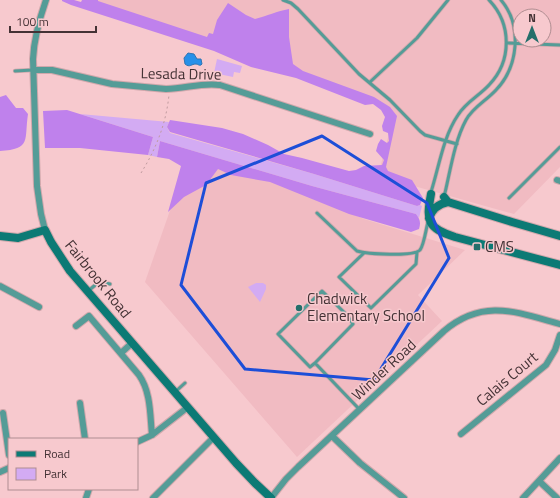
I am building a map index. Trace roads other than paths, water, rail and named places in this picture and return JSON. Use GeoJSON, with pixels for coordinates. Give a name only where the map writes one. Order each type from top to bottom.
{"type":"FeatureCollection","features":[{"type":"Feature","properties":{"kind":"street","name":"Fairbrook Road"},"geometry":{"type":"LineString","coordinates":[[46,0],[35,36],[33,70],[38,186],[41,214],[45,230],[60,256],[132,343],[255,484],[271,498]]}},
{"type":"Feature","properties":{"kind":"street","name":"Lesada Drive"},"geometry":{"type":"LineString","coordinates":[[33,70],[52,70],[112,84],[170,89],[202,84],[220,85],[370,134]]}},
{"type":"Feature","properties":{"kind":"street"},"geometry":{"type":"LineString","coordinates":[[431,194],[428,213],[429,218],[434,228],[444,234],[560,265]]}},
{"type":"Feature","properties":{"kind":"street"},"geometry":{"type":"LineString","coordinates":[[429,218],[433,210],[446,200],[560,236]]}},
{"type":"Feature","properties":{"kind":"street"},"geometry":{"type":"LineString","coordinates":[[0,236],[18,238],[45,230]]}},
{"type":"Feature","properties":{"kind":"street"},"geometry":{"type":"LineString","coordinates":[[0,286],[38,307]]}},
{"type":"Feature","properties":{"kind":"street","name":"Winder Road"},"geometry":{"type":"LineString","coordinates":[[271,498],[286,479],[444,331],[457,322],[479,312],[501,310],[519,313],[560,324]]}},
{"type":"Feature","properties":{"kind":"street"},"geometry":{"type":"LineString","coordinates":[[76,326],[89,316],[143,380],[147,394],[152,435]]}},
{"type":"Feature","properties":{"kind":"street","name":"Calais Court"},"geometry":{"type":"LineString","coordinates":[[461,434],[542,368],[551,358],[560,335]]}},
{"type":"Feature","properties":{"kind":"street"},"geometry":{"type":"LineString","coordinates":[[121,353],[132,343]]}},
{"type":"Feature","properties":{"kind":"street"},"geometry":{"type":"LineString","coordinates":[[80,403],[85,438]]}},
{"type":"Feature","properties":{"kind":"street"},"geometry":{"type":"LineString","coordinates":[[138,442],[152,435],[188,407]]}},
{"type":"Feature","properties":{"kind":"street"},"geometry":{"type":"LineString","coordinates":[[3,413],[8,448]]}},
{"type":"Feature","properties":{"kind":"street"},"geometry":{"type":"LineString","coordinates":[[332,436],[360,463],[404,498]]}},
{"type":"Feature","properties":{"kind":"street"},"geometry":{"type":"LineString","coordinates":[[153,498],[214,437]]}},
{"type":"Feature","properties":{"kind":"street"},"geometry":{"type":"LineString","coordinates":[[523,498],[560,458]]}},
{"type":"Feature","properties":{"kind":"street"},"geometry":{"type":"LineString","coordinates":[[539,481],[557,498]]}},
{"type":"Feature","properties":{"kind":"lane"},"geometry":{"type":"LineString","coordinates":[[283,0],[298,9],[359,74],[390,100],[425,135],[457,144]]}},
{"type":"Feature","properties":{"kind":"lane"},"geometry":{"type":"LineString","coordinates":[[370,82],[417,38],[448,0]]}},
{"type":"Feature","properties":{"kind":"lane"},"geometry":{"type":"LineString","coordinates":[[431,194],[446,141],[458,114],[470,100],[490,84],[500,71],[503,62],[507,44],[506,32],[500,16],[489,0]]}},
{"type":"Feature","properties":{"kind":"lane"},"geometry":{"type":"LineString","coordinates":[[501,0],[509,12],[512,22]]}},
{"type":"Feature","properties":{"kind":"lane"},"geometry":{"type":"LineString","coordinates":[[507,44],[512,44]]}},
{"type":"Feature","properties":{"kind":"lane"},"geometry":{"type":"LineString","coordinates":[[446,200],[457,144],[462,128],[471,112],[493,94],[503,82],[508,74],[515,48]]}},
{"type":"Feature","properties":{"kind":"lane"},"geometry":{"type":"LineString","coordinates":[[15,71],[33,70]]}},
{"type":"Feature","properties":{"kind":"lane"},"geometry":{"type":"LineString","coordinates":[[509,198],[560,147]]}},
{"type":"Feature","properties":{"kind":"lane"},"geometry":{"type":"LineString","coordinates":[[317,213],[357,251],[364,254],[405,254],[417,252],[421,248],[429,218]]}},
{"type":"Feature","properties":{"kind":"lane"},"geometry":{"type":"LineString","coordinates":[[364,254],[339,277],[370,308],[416,264],[417,252]]}},
{"type":"Feature","properties":{"kind":"lane"},"geometry":{"type":"LineString","coordinates":[[88,290],[99,282],[110,284]]}},
{"type":"Feature","properties":{"kind":"lane"},"geometry":{"type":"LineString","coordinates":[[322,291],[347,315],[353,324],[315,363],[310,367],[278,334],[322,291]]}},
{"type":"Feature","properties":{"kind":"lane"},"geometry":{"type":"LineString","coordinates":[[315,363],[360,410]]}},
{"type":"Feature","properties":{"kind":"lane"},"geometry":{"type":"LineString","coordinates":[[175,392],[185,383]]}},
{"type":"Feature","properties":{"kind":"water"},"geometry":{"type":"Polygon","coordinates":[[[188,53],[194,54],[197,59],[201,59],[202,64],[189,66],[185,64],[184,58],[188,53]]]}},
{"type":"Feature","properties":{"kind":"place","name":"CMS"},"geometry":{"type":"Point","coordinates":[477,247]}},
{"type":"Feature","properties":{"kind":"place","name":"Chadwick Elementary School"},"geometry":{"type":"Point","coordinates":[299,308]}}]}
